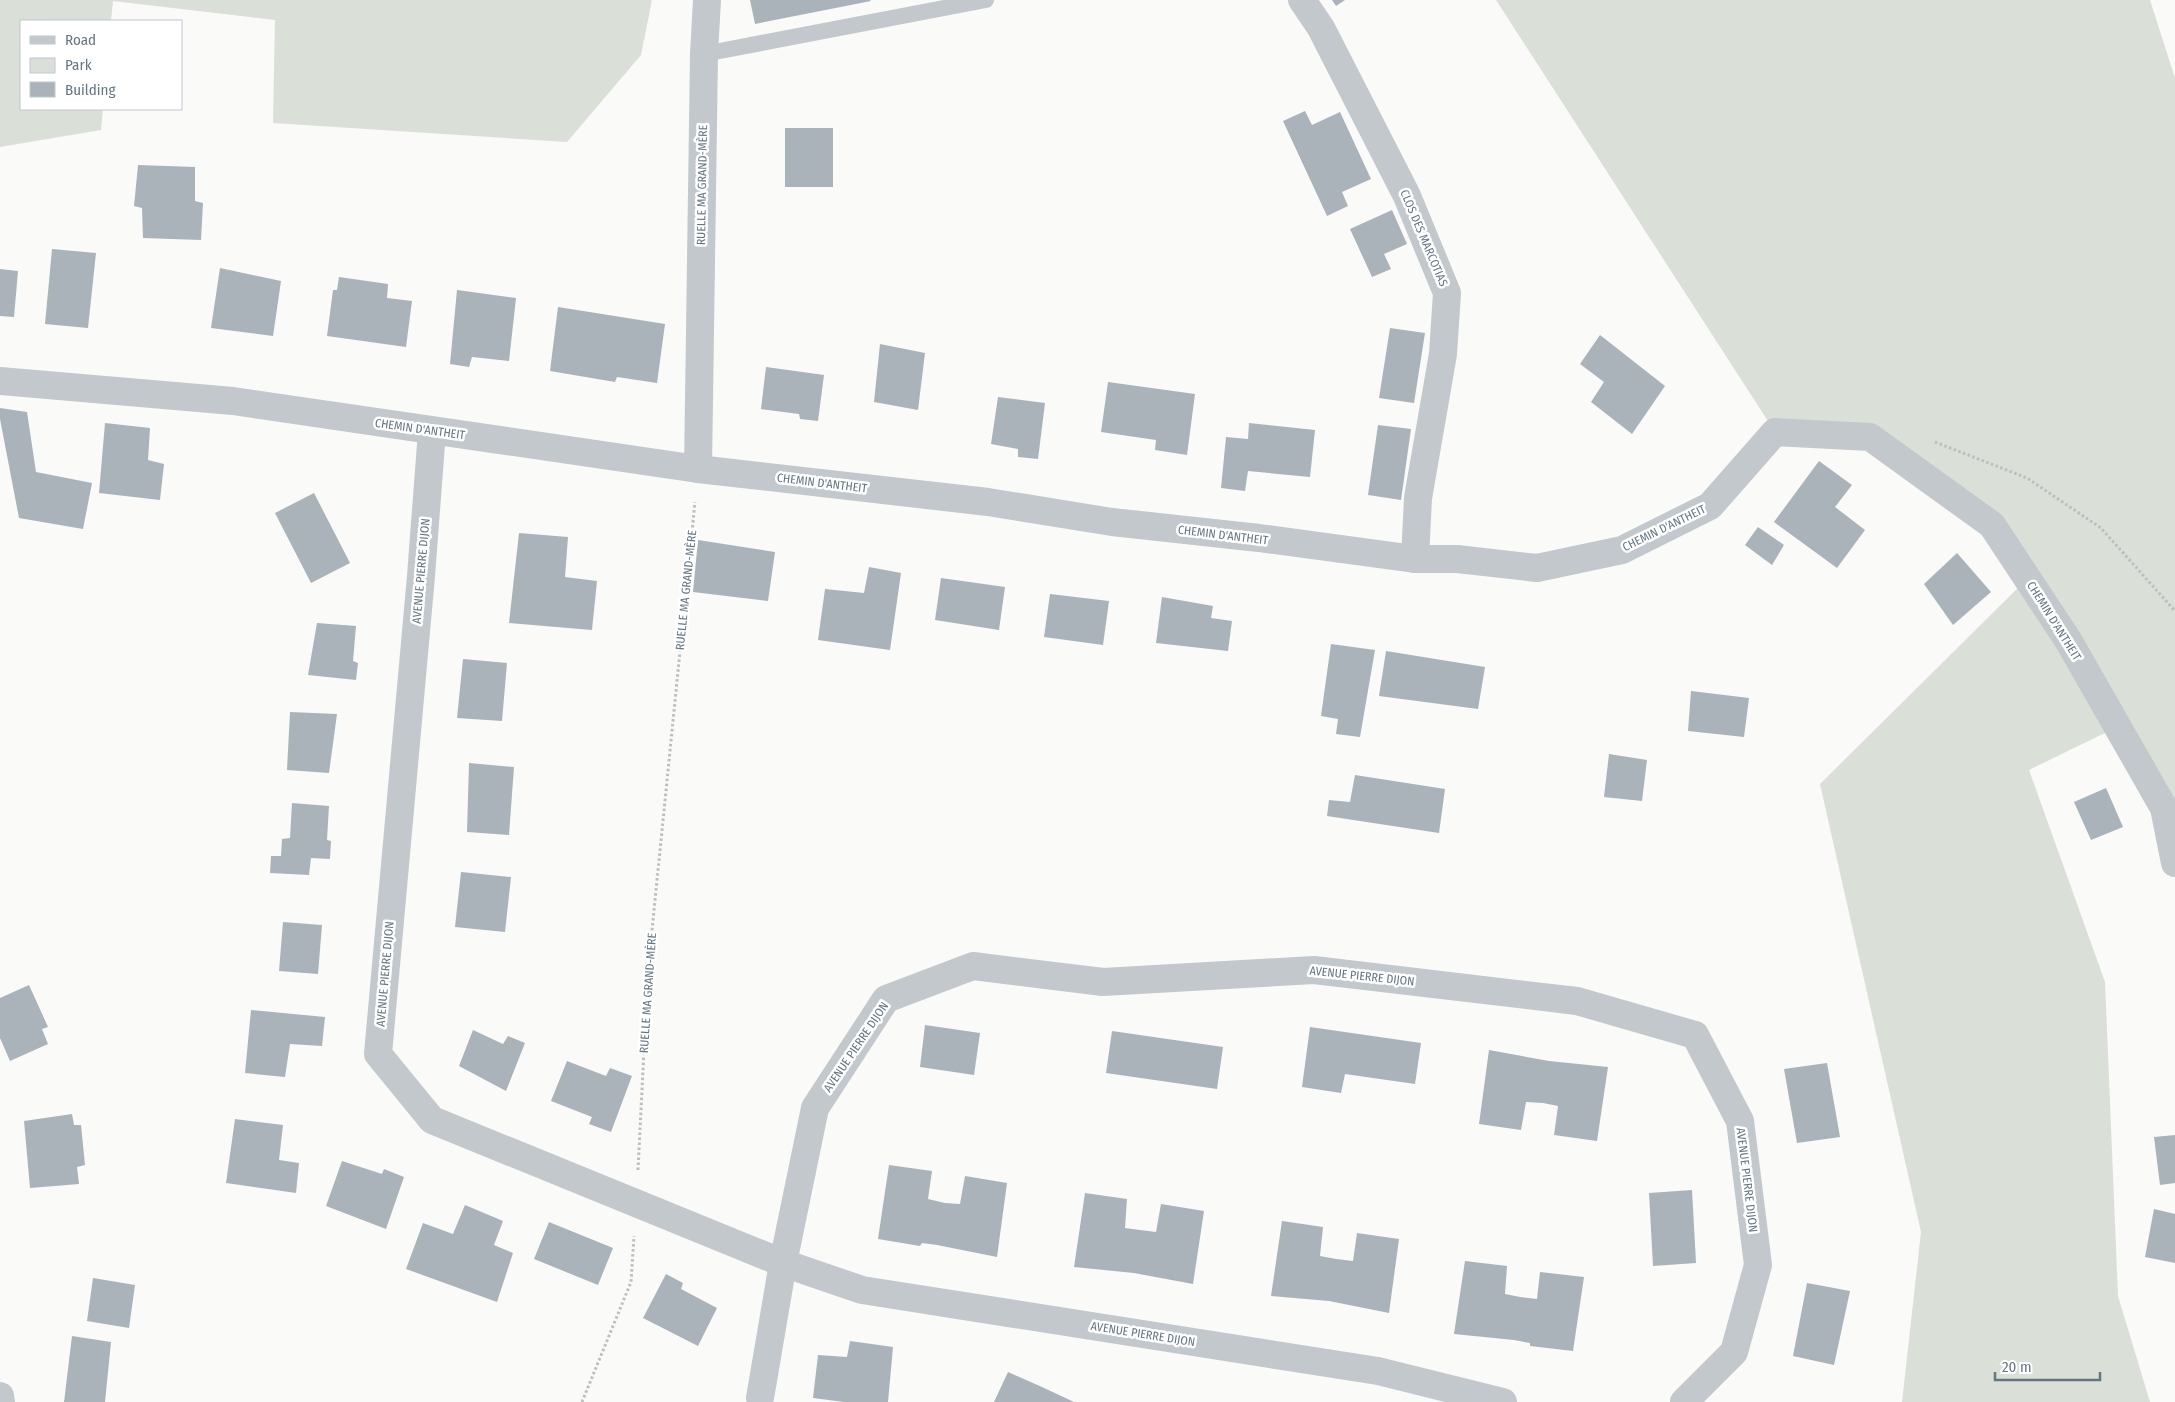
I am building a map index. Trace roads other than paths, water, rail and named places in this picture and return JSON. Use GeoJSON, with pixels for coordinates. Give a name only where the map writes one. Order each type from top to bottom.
{"type":"FeatureCollection","features":[{"type":"Feature","properties":{"kind":"street","name":"RUELLE MA GRAND-MÈRE"},"geometry":{"type":"LineString","coordinates":[[698,469],[704,54],[707,0]]}},
{"type":"Feature","properties":{"kind":"street","name":"CLOS DES MARCOTIAS"},"geometry":{"type":"LineString","coordinates":[[1302,0],[1321,28],[1407,196],[1447,293],[1443,354],[1418,498],[1415,559]]}},
{"type":"Feature","properties":{"kind":"street","name":"CHEMIN D'ANTHEIT"},"geometry":{"type":"LineString","coordinates":[[0,381],[233,401],[698,469],[988,502],[1112,522],[1259,538],[1415,559],[1457,560],[1537,568],[1622,550],[1710,506],[1775,432],[1870,437],[1992,525],[2068,640],[2164,808],[2175,863]]}},
{"type":"Feature","properties":{"kind":"street","name":"AVENUE PIERRE DIJON"},"geometry":{"type":"LineString","coordinates":[[432,431],[378,1054],[432,1120],[784,1263],[862,1290],[1378,1371],[1503,1402]]}},
{"type":"Feature","properties":{"kind":"street","name":"AVENUE PIERRE DIJON"},"geometry":{"type":"LineString","coordinates":[[784,1263],[815,1108],[886,999],[974,966],[1103,982],[1314,970],[1577,1001],[1695,1035],[1740,1121],[1758,1265],[1734,1352],[1684,1402]]}},
{"type":"Feature","properties":{"kind":"street"},"geometry":{"type":"LineString","coordinates":[[760,1398],[784,1263]]}},
{"type":"Feature","properties":{"kind":"street"},"geometry":{"type":"LineString","coordinates":[[0,1396],[1,1402]]}},
{"type":"Feature","properties":{"kind":"lane"},"geometry":{"type":"LineString","coordinates":[[704,54],[986,0]]}}]}
